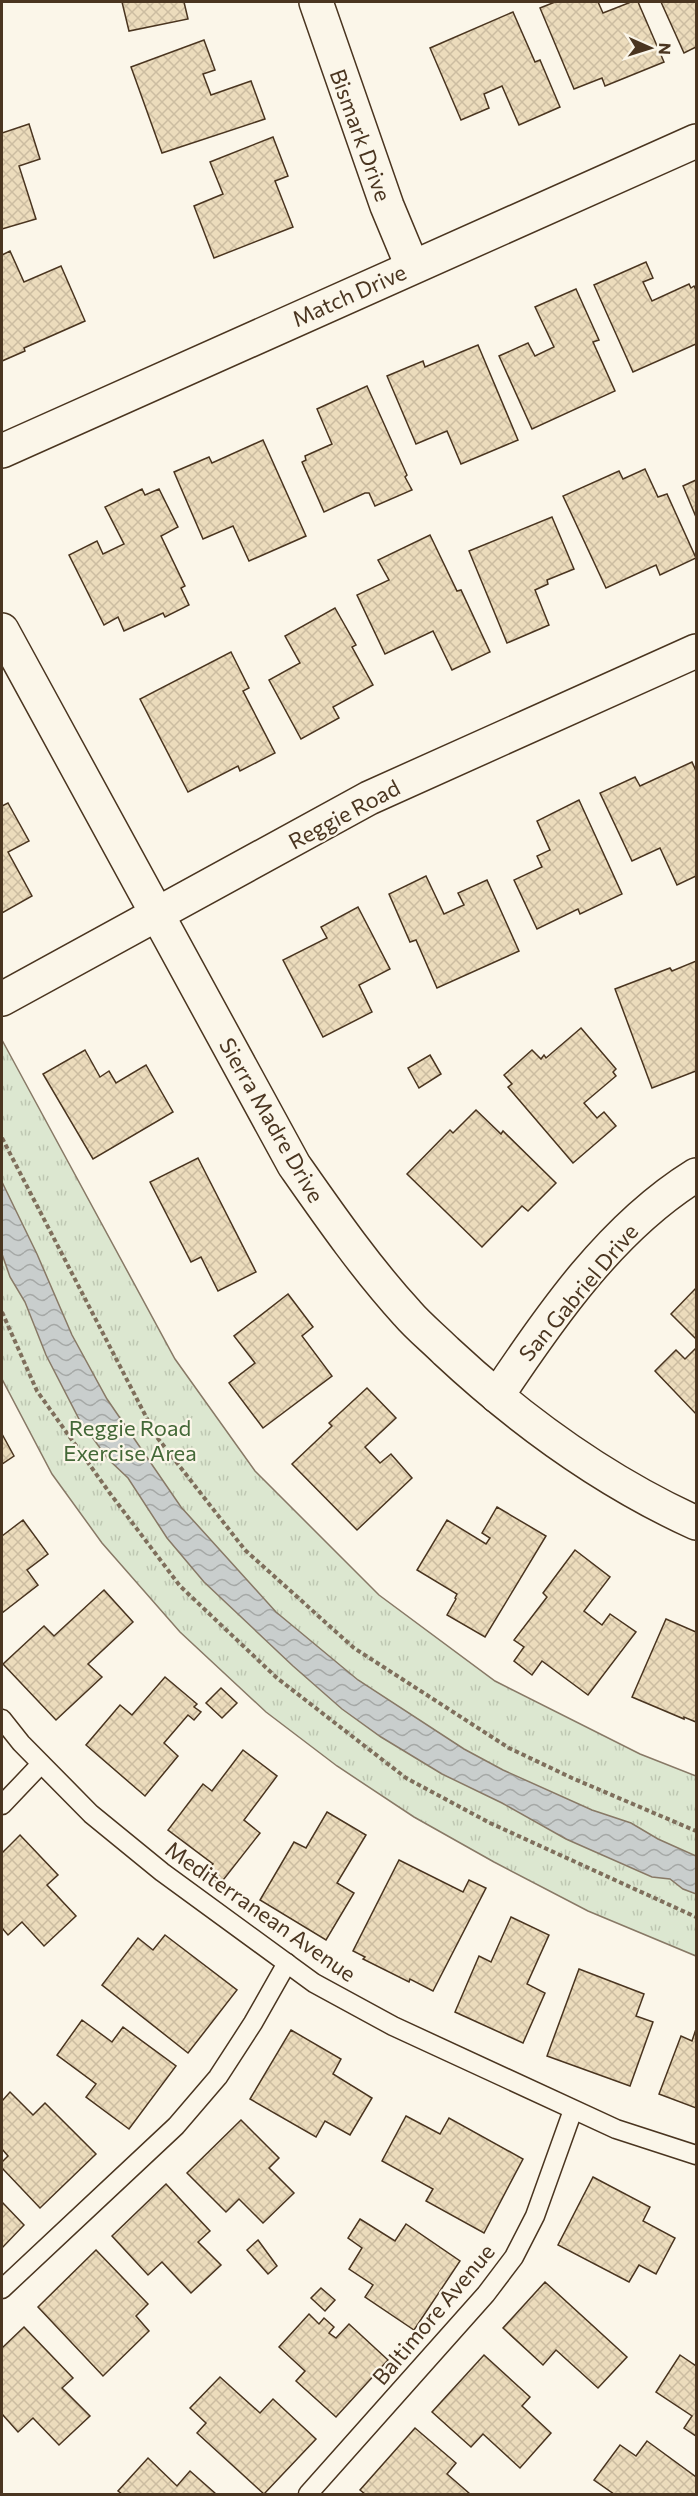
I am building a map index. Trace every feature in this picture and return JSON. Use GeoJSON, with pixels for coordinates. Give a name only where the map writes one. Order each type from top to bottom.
{"type":"FeatureCollection","features":[{"type":"Feature","properties":{"kind":"street","name":"Bismark Drive"},"geometry":{"type":"LineString","coordinates":[[316,2],[387,206],[412,266]]}},
{"type":"Feature","properties":{"kind":"street","name":"Match Drive"},"geometry":{"type":"LineString","coordinates":[[2,451],[696,141]]}},
{"type":"Feature","properties":{"kind":"street","name":"Sierra Madre Drive"},"geometry":{"type":"LineString","coordinates":[[2,630],[294,1165],[344,1236],[407,1314],[497,1396],[539,1430],[610,1477],[696,1523]]}},
{"type":"Feature","properties":{"kind":"street","name":"Reggie Road"},"geometry":{"type":"LineString","coordinates":[[2,999],[369,798],[696,651]]}},
{"type":"Feature","properties":{"kind":"street","name":"San Gabriel Drive"},"geometry":{"type":"LineString","coordinates":[[497,1396],[536,1337],[595,1265],[633,1224],[680,1185],[696,1175]]}},
{"type":"Feature","properties":{"kind":"lane","name":"Mediterranean Avenue"},"geometry":{"type":"LineString","coordinates":[[2,1719],[41,1764],[91,1814],[162,1872],[314,1983],[393,2026],[573,2110],[616,2129],[696,2155]]}},
{"type":"Feature","properties":{"kind":"lane"},"geometry":{"type":"LineString","coordinates":[[2,1805],[41,1764]]}},
{"type":"Feature","properties":{"kind":"lane"},"geometry":{"type":"LineString","coordinates":[[2,2289],[176,2127],[218,2077],[253,2023],[286,1963]]}},
{"type":"Feature","properties":{"kind":"lane","name":"Baltimore Avenue"},"geometry":{"type":"LineString","coordinates":[[308,2494],[486,2294],[514,2257],[535,2216],[573,2110]]}},
{"type":"Feature","properties":{"kind":"path"},"geometry":{"type":"LineString","coordinates":[[2,1138],[156,1436],[245,1550],[354,1648],[509,1748],[572,1778],[696,1831]]}},
{"type":"Feature","properties":{"kind":"path"},"geometry":{"type":"LineString","coordinates":[[2,1312],[37,1391],[116,1501],[180,1586],[277,1678],[406,1778],[490,1823],[696,1917]]}},
{"type":"Feature","properties":{"kind":"green space","name":"Reggie Road Exercise Area"},"geometry":{"type":"Polygon","coordinates":[[[2,1040],[175,1359],[255,1471],[379,1595],[495,1681],[640,1754],[696,1776],[696,1956],[588,1911],[494,1862],[414,1817],[337,1766],[266,1712],[180,1632],[102,1543],[52,1474],[2,1379],[2,1040]]]}},
{"type":"Feature","properties":{"kind":"water"},"geometry":{"type":"Polygon","coordinates":[[[2,1182],[37,1254],[72,1335],[107,1399],[181,1507],[276,1612],[358,1680],[464,1749],[503,1770],[592,1810],[631,1823],[658,1839],[696,1856],[696,1894],[683,1889],[670,1879],[652,1877],[566,1839],[502,1803],[442,1774],[381,1737],[342,1709],[204,1582],[167,1538],[128,1478],[108,1459],[79,1419],[46,1355],[25,1302],[10,1277],[2,1254],[2,1182]]]}},
{"type":"Feature","properties":{"kind":"building"},"geometry":{"type":"Polygon","coordinates":[[[122,2],[184,2],[188,19],[129,31],[122,2]]]}},
{"type":"Feature","properties":{"kind":"building"},"geometry":{"type":"Polygon","coordinates":[[[555,2],[598,2],[603,13],[631,2],[638,2],[664,62],[605,86],[602,78],[574,89],[540,8],[555,2]]]}},
{"type":"Feature","properties":{"kind":"building"},"geometry":{"type":"Polygon","coordinates":[[[661,2],[696,2],[696,47],[684,53],[661,2]]]}},
{"type":"Feature","properties":{"kind":"building"},"geometry":{"type":"Polygon","coordinates":[[[513,12],[535,62],[540,60],[560,107],[519,125],[502,86],[484,94],[489,108],[461,120],[430,48],[513,12]]]}},
{"type":"Feature","properties":{"kind":"building"},"geometry":{"type":"Polygon","coordinates":[[[204,40],[215,70],[203,74],[211,95],[251,81],[265,119],[162,153],[131,67],[204,40]]]}},
{"type":"Feature","properties":{"kind":"building"},"geometry":{"type":"Polygon","coordinates":[[[29,124],[40,159],[19,166],[36,219],[2,229],[2,133],[29,124]]]}},
{"type":"Feature","properties":{"kind":"building"},"geometry":{"type":"Polygon","coordinates":[[[273,137],[288,176],[275,181],[293,227],[214,258],[194,206],[223,194],[210,162],[273,137]]]}},
{"type":"Feature","properties":{"kind":"building"},"geometry":{"type":"Polygon","coordinates":[[[10,251],[24,282],[61,266],[85,321],[24,348],[25,351],[2,361],[2,255],[10,251]]]}},
{"type":"Feature","properties":{"kind":"building"},"geometry":{"type":"Polygon","coordinates":[[[646,262],[653,278],[643,282],[652,301],[689,284],[691,288],[694,286],[696,290],[696,344],[633,372],[594,285],[646,262]]]}},
{"type":"Feature","properties":{"kind":"building"},"geometry":{"type":"Polygon","coordinates":[[[576,289],[599,340],[593,342],[615,391],[532,429],[499,356],[528,343],[535,356],[554,347],[535,307],[576,289]]]}},
{"type":"Feature","properties":{"kind":"building"},"geometry":{"type":"Polygon","coordinates":[[[478,345],[518,440],[461,464],[447,431],[416,444],[387,376],[423,361],[425,367],[478,345]]]}},
{"type":"Feature","properties":{"kind":"building"},"geometry":{"type":"Polygon","coordinates":[[[367,386],[412,490],[375,506],[369,493],[365,493],[324,512],[302,462],[306,460],[305,456],[332,444],[317,409],[367,386]]]}},
{"type":"Feature","properties":{"kind":"building"},"geometry":{"type":"Polygon","coordinates":[[[263,440],[306,536],[249,561],[233,526],[203,539],[174,472],[209,457],[212,463],[263,440]]]}},
{"type":"Feature","properties":{"kind":"building"},"geometry":{"type":"Polygon","coordinates":[[[645,469],[658,497],[667,494],[696,558],[660,575],[656,565],[606,588],[563,496],[619,471],[623,479],[645,469]]]}},
{"type":"Feature","properties":{"kind":"building"},"geometry":{"type":"Polygon","coordinates":[[[696,480],[696,517],[683,486],[696,480]]]}},
{"type":"Feature","properties":{"kind":"building"},"geometry":{"type":"Polygon","coordinates":[[[142,489],[145,495],[159,489],[178,527],[161,536],[185,586],[181,588],[189,605],[165,617],[163,613],[124,631],[118,617],[104,625],[69,555],[97,541],[103,554],[124,544],[105,507],[142,489]]]}},
{"type":"Feature","properties":{"kind":"building"},"geometry":{"type":"Polygon","coordinates":[[[552,517],[574,569],[547,580],[548,584],[535,590],[549,625],[507,643],[469,551],[552,517]]]}},
{"type":"Feature","properties":{"kind":"building"},"geometry":{"type":"Polygon","coordinates":[[[430,535],[457,591],[461,590],[490,652],[452,670],[433,631],[385,654],[357,595],[389,580],[378,560],[430,535]]]}},
{"type":"Feature","properties":{"kind":"building"},"geometry":{"type":"Polygon","coordinates":[[[335,608],[356,645],[352,647],[373,685],[333,707],[339,718],[301,739],[269,680],[300,663],[285,636],[335,608]]]}},
{"type":"Feature","properties":{"kind":"building"},"geometry":{"type":"Polygon","coordinates":[[[231,652],[249,688],[243,691],[275,753],[240,771],[238,766],[188,792],[140,699],[231,652]]]}},
{"type":"Feature","properties":{"kind":"building"},"geometry":{"type":"Polygon","coordinates":[[[692,762],[696,771],[696,876],[677,885],[660,848],[632,861],[600,793],[635,777],[640,786],[692,762]]]}},
{"type":"Feature","properties":{"kind":"building"},"geometry":{"type":"Polygon","coordinates":[[[579,800],[622,894],[580,914],[578,909],[537,929],[514,880],[542,867],[537,856],[550,850],[537,821],[579,800]]]}},
{"type":"Feature","properties":{"kind":"building"},"geometry":{"type":"Polygon","coordinates":[[[8,803],[29,841],[8,852],[32,896],[2,913],[2,806],[8,803]]]}},
{"type":"Feature","properties":{"kind":"building"},"geometry":{"type":"Polygon","coordinates":[[[426,876],[444,914],[464,905],[458,893],[487,880],[519,951],[437,988],[416,940],[410,942],[389,894],[426,876]]]}},
{"type":"Feature","properties":{"kind":"building"},"geometry":{"type":"Polygon","coordinates":[[[358,907],[390,969],[359,985],[372,1012],[323,1037],[283,960],[327,938],[321,927],[358,907]]]}},
{"type":"Feature","properties":{"kind":"building"},"geometry":{"type":"Polygon","coordinates":[[[696,961],[696,1071],[652,1088],[615,989],[670,968],[672,971],[696,961]]]}},
{"type":"Feature","properties":{"kind":"building"},"geometry":{"type":"Polygon","coordinates":[[[581,1028],[616,1069],[613,1072],[616,1076],[584,1103],[597,1118],[604,1112],[616,1126],[573,1163],[508,1087],[512,1084],[504,1075],[532,1050],[541,1059],[544,1055],[546,1058],[581,1028]]]}},
{"type":"Feature","properties":{"kind":"building"},"geometry":{"type":"Polygon","coordinates":[[[85,1050],[100,1077],[109,1071],[116,1083],[146,1065],[173,1112],[93,1159],[43,1074],[85,1050]]]}},
{"type":"Feature","properties":{"kind":"building"},"geometry":{"type":"Polygon","coordinates":[[[430,1055],[441,1074],[419,1088],[408,1068],[430,1055]]]}},
{"type":"Feature","properties":{"kind":"building"},"geometry":{"type":"Polygon","coordinates":[[[476,1110],[501,1134],[503,1131],[556,1183],[528,1211],[522,1206],[482,1247],[407,1174],[450,1130],[453,1133],[476,1110]]]}},
{"type":"Feature","properties":{"kind":"building"},"geometry":{"type":"Polygon","coordinates":[[[198,1158],[256,1272],[218,1291],[201,1257],[191,1262],[150,1182],[198,1158]]]}},
{"type":"Feature","properties":{"kind":"building"},"geometry":{"type":"Polygon","coordinates":[[[696,1288],[696,1339],[671,1314],[696,1288]]]}},
{"type":"Feature","properties":{"kind":"building"},"geometry":{"type":"Polygon","coordinates":[[[288,1294],[313,1327],[302,1336],[332,1376],[263,1428],[229,1383],[255,1363],[234,1336],[288,1294]]]}},
{"type":"Feature","properties":{"kind":"building"},"geometry":{"type":"Polygon","coordinates":[[[696,1348],[696,1414],[655,1371],[676,1350],[685,1359],[696,1348]]]}},
{"type":"Feature","properties":{"kind":"building"},"geometry":{"type":"Polygon","coordinates":[[[367,1388],[396,1418],[365,1447],[380,1463],[391,1454],[412,1478],[357,1530],[292,1464],[332,1426],[329,1423],[367,1388]]]}},
{"type":"Feature","properties":{"kind":"building"},"geometry":{"type":"Polygon","coordinates":[[[2,1434],[14,1456],[2,1464],[2,1434]]]}},
{"type":"Feature","properties":{"kind":"building"},"geometry":{"type":"Polygon","coordinates":[[[497,1507],[546,1536],[485,1637],[447,1615],[457,1594],[417,1570],[447,1520],[486,1544],[490,1538],[482,1533],[497,1507]]]}},
{"type":"Feature","properties":{"kind":"building"},"geometry":{"type":"Polygon","coordinates":[[[23,1520],[48,1554],[27,1570],[38,1585],[2,1613],[2,1536],[23,1520]]]}},
{"type":"Feature","properties":{"kind":"building"},"geometry":{"type":"Polygon","coordinates":[[[575,1550],[610,1577],[584,1611],[602,1625],[610,1614],[636,1632],[588,1695],[542,1661],[532,1675],[514,1661],[524,1647],[514,1640],[547,1597],[543,1593],[575,1550]]]}},
{"type":"Feature","properties":{"kind":"building"},"geometry":{"type":"Polygon","coordinates":[[[104,1590],[133,1622],[88,1664],[102,1677],[56,1720],[3,1664],[44,1626],[54,1636],[104,1590]]]}},
{"type":"Feature","properties":{"kind":"building"},"geometry":{"type":"Polygon","coordinates":[[[666,1619],[696,1632],[696,1722],[632,1697],[666,1619]]]}},
{"type":"Feature","properties":{"kind":"building"},"geometry":{"type":"Polygon","coordinates":[[[165,1677],[197,1704],[194,1707],[201,1712],[194,1720],[188,1715],[164,1743],[178,1756],[145,1796],[86,1745],[120,1705],[132,1715],[165,1677]]]}},
{"type":"Feature","properties":{"kind":"building"},"geometry":{"type":"Polygon","coordinates":[[[221,1688],[237,1703],[222,1718],[206,1703],[221,1688]]]}},
{"type":"Feature","properties":{"kind":"building"},"geometry":{"type":"Polygon","coordinates":[[[243,1750],[277,1776],[244,1820],[260,1833],[220,1884],[206,1873],[213,1864],[168,1830],[203,1784],[212,1791],[243,1750]]]}},
{"type":"Feature","properties":{"kind":"building"},"geometry":{"type":"Polygon","coordinates":[[[327,1812],[366,1835],[337,1883],[354,1893],[326,1940],[260,1900],[294,1842],[306,1848],[327,1812]]]}},
{"type":"Feature","properties":{"kind":"building"},"geometry":{"type":"Polygon","coordinates":[[[20,1835],[58,1875],[47,1885],[76,1916],[44,1946],[22,1922],[8,1935],[2,1928],[2,1853],[20,1835]]]}},
{"type":"Feature","properties":{"kind":"building"},"geometry":{"type":"Polygon","coordinates":[[[399,1860],[463,1892],[469,1880],[486,1888],[433,1991],[363,1959],[365,1957],[353,1951],[399,1860]]]}},
{"type":"Feature","properties":{"kind":"building"},"geometry":{"type":"Polygon","coordinates":[[[511,1917],[549,1935],[527,1984],[545,1993],[523,2043],[455,2012],[479,1956],[491,1962],[511,1917]]]}},
{"type":"Feature","properties":{"kind":"building"},"geometry":{"type":"Polygon","coordinates":[[[165,1935],[237,1990],[188,2053],[102,1985],[138,1938],[153,1950],[165,1935]]]}},
{"type":"Feature","properties":{"kind":"building"},"geometry":{"type":"Polygon","coordinates":[[[579,1969],[644,1994],[636,2016],[653,2022],[630,2086],[547,2056],[579,1969]]]}},
{"type":"Feature","properties":{"kind":"building"},"geometry":{"type":"Polygon","coordinates":[[[82,2020],[112,2042],[123,2027],[176,2066],[129,2129],[86,2097],[96,2084],[57,2055],[82,2020]]]}},
{"type":"Feature","properties":{"kind":"building"},"geometry":{"type":"Polygon","coordinates":[[[696,2029],[696,2108],[659,2094],[681,2036],[692,2041],[696,2029]]]}},
{"type":"Feature","properties":{"kind":"building"},"geometry":{"type":"Polygon","coordinates":[[[291,2030],[341,2059],[333,2074],[372,2098],[350,2135],[325,2121],[316,2137],[250,2099],[291,2030]]]}},
{"type":"Feature","properties":{"kind":"building"},"geometry":{"type":"Polygon","coordinates":[[[10,2092],[33,2115],[45,2103],[96,2154],[40,2208],[2,2168],[2,2162],[8,2156],[2,2149],[2,2101],[10,2092]]]}},
{"type":"Feature","properties":{"kind":"building"},"geometry":{"type":"Polygon","coordinates":[[[406,2116],[440,2134],[449,2118],[523,2159],[484,2233],[426,2201],[433,2189],[382,2161],[406,2116]]]}},
{"type":"Feature","properties":{"kind":"building"},"geometry":{"type":"Polygon","coordinates":[[[241,2120],[279,2158],[269,2168],[294,2193],[263,2223],[239,2199],[226,2212],[187,2173],[241,2120]]]}},
{"type":"Feature","properties":{"kind":"building"},"geometry":{"type":"Polygon","coordinates":[[[593,2177],[650,2207],[643,2221],[675,2238],[656,2274],[639,2265],[629,2282],[558,2245],[593,2177]]]}},
{"type":"Feature","properties":{"kind":"building"},"geometry":{"type":"Polygon","coordinates":[[[166,2184],[210,2231],[198,2242],[221,2265],[191,2293],[162,2262],[148,2275],[112,2236],[166,2184]]]}},
{"type":"Feature","properties":{"kind":"building"},"geometry":{"type":"Polygon","coordinates":[[[2,2202],[24,2225],[2,2248],[2,2202]]]}},
{"type":"Feature","properties":{"kind":"building"},"geometry":{"type":"Polygon","coordinates":[[[360,2219],[395,2241],[406,2224],[460,2261],[414,2330],[365,2297],[373,2285],[349,2269],[362,2248],[348,2238],[360,2219]]]}},
{"type":"Feature","properties":{"kind":"building"},"geometry":{"type":"Polygon","coordinates":[[[258,2240],[277,2266],[268,2274],[247,2250],[258,2240]]]}},
{"type":"Feature","properties":{"kind":"building"},"geometry":{"type":"Polygon","coordinates":[[[96,2250],[148,2304],[136,2316],[149,2331],[103,2376],[38,2307],[96,2250]]]}},
{"type":"Feature","properties":{"kind":"building"},"geometry":{"type":"Polygon","coordinates":[[[545,2282],[627,2357],[598,2388],[556,2350],[543,2365],[503,2328],[545,2282]]]}},
{"type":"Feature","properties":{"kind":"building"},"geometry":{"type":"Polygon","coordinates":[[[321,2288],[335,2300],[325,2311],[311,2298],[321,2288]]]}},
{"type":"Feature","properties":{"kind":"building"},"geometry":{"type":"Polygon","coordinates":[[[309,2314],[319,2324],[324,2318],[334,2327],[329,2333],[336,2338],[349,2324],[388,2360],[336,2417],[296,2381],[305,2371],[279,2347],[309,2314]]]}},
{"type":"Feature","properties":{"kind":"building"},"geometry":{"type":"Polygon","coordinates":[[[24,2327],[73,2378],[62,2388],[90,2416],[59,2445],[33,2418],[18,2432],[2,2414],[2,2348],[24,2327]]]}},
{"type":"Feature","properties":{"kind":"building"},"geometry":{"type":"Polygon","coordinates":[[[484,2355],[530,2397],[522,2406],[551,2433],[520,2468],[483,2434],[471,2447],[432,2412],[484,2355]]]}},
{"type":"Feature","properties":{"kind":"building"},"geometry":{"type":"Polygon","coordinates":[[[680,2355],[696,2366],[696,2436],[684,2428],[692,2416],[656,2392],[680,2355]]]}},
{"type":"Feature","properties":{"kind":"building"},"geometry":{"type":"Polygon","coordinates":[[[220,2377],[260,2413],[273,2399],[316,2439],[264,2494],[197,2433],[206,2423],[190,2408],[220,2377]]]}},
{"type":"Feature","properties":{"kind":"building"},"geometry":{"type":"Polygon","coordinates":[[[415,2428],[456,2463],[447,2474],[470,2494],[365,2494],[360,2490],[415,2428]]]}},
{"type":"Feature","properties":{"kind":"building"},"geometry":{"type":"Polygon","coordinates":[[[647,2441],[696,2477],[696,2494],[614,2494],[594,2480],[620,2445],[636,2456],[647,2441]]]}},
{"type":"Feature","properties":{"kind":"building"},"geometry":{"type":"Polygon","coordinates":[[[148,2458],[177,2486],[190,2471],[216,2494],[122,2494],[118,2491],[148,2458]]]}}]}
